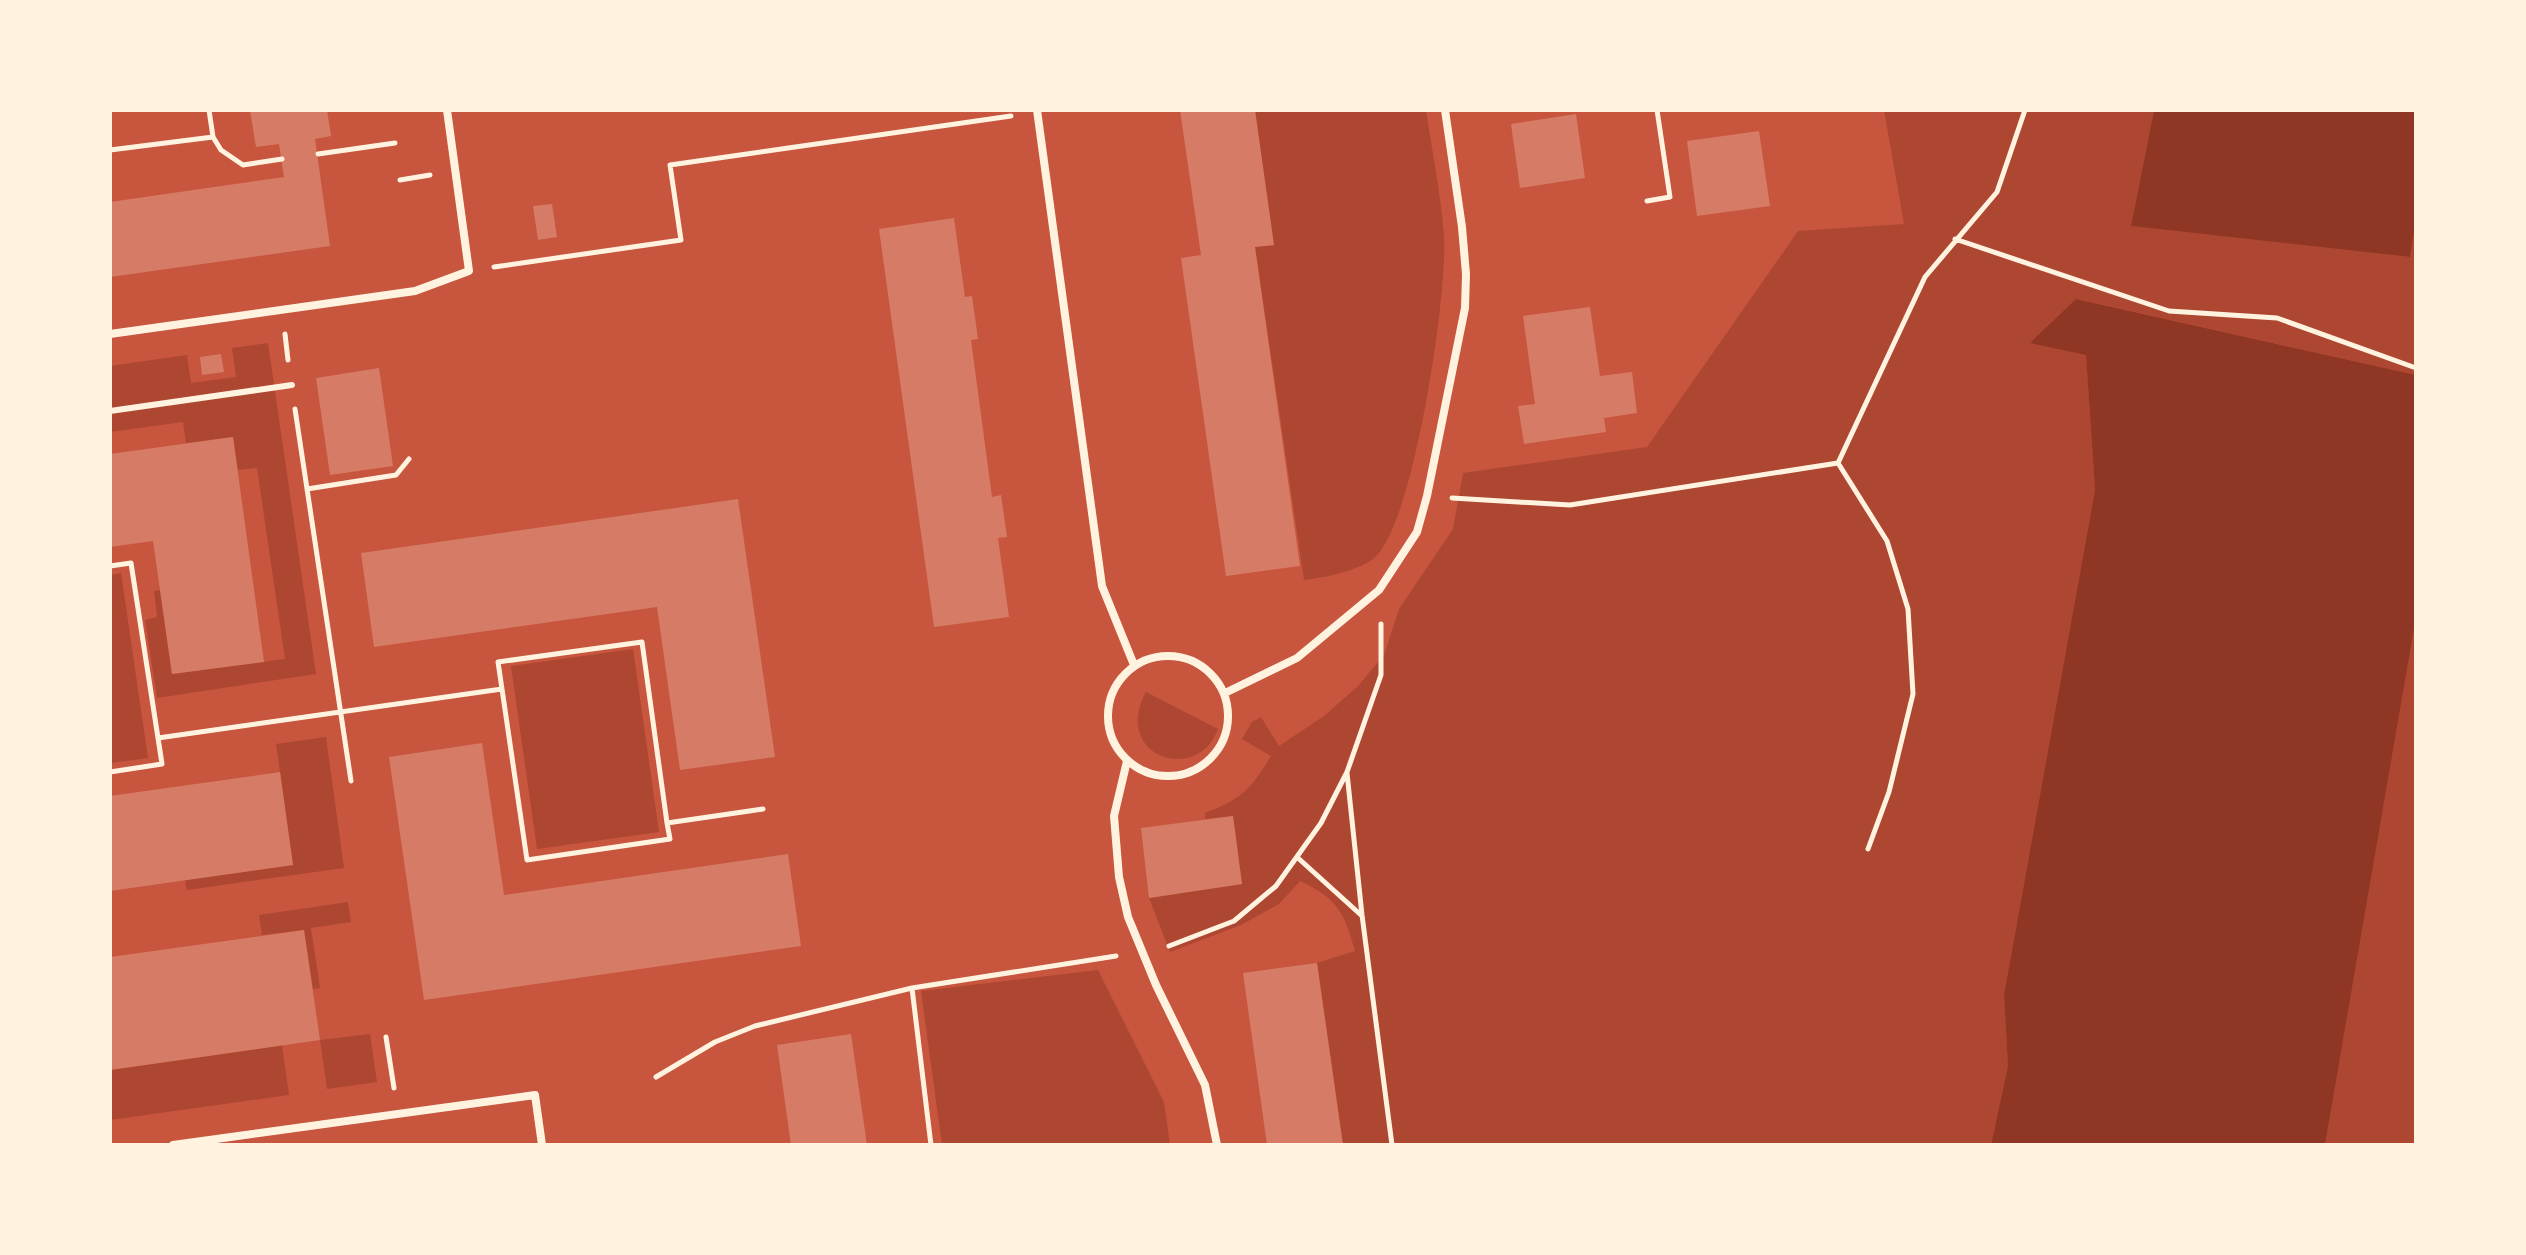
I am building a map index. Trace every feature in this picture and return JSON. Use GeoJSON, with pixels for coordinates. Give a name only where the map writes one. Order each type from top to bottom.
{"type":"FeatureCollection","features":[{"type":"Feature","properties":{"kind":"street"},"geometry":{"type":"LineString","coordinates":[[110,334],[415,291],[469,271],[447,110]]}},
{"type":"Feature","properties":{"kind":"street"},"geometry":{"type":"LineString","coordinates":[[1037,110],[1102,586],[1134,665]]}},
{"type":"Feature","properties":{"kind":"street"},"geometry":{"type":"LineString","coordinates":[[1225,693],[1297,658],[1379,590],[1417,532],[1427,496],[1465,297],[1462,227],[1445,110]]}},
{"type":"Feature","properties":{"kind":"street"},"geometry":{"type":"LineString","coordinates":[[1168,654],[1202,665],[1225,693],[1229,725],[1215,754],[1189,773],[1156,775],[1127,761],[1109,732],[1107,706],[1116,683],[1134,665],[1168,654]]}},
{"type":"Feature","properties":{"kind":"street"},"geometry":{"type":"LineString","coordinates":[[1127,761],[1114,816],[1119,877],[1128,917],[1156,985],[1205,1085],[1217,1145]]}},
{"type":"Feature","properties":{"kind":"street"},"geometry":{"type":"LineString","coordinates":[[173,1145],[535,1095],[542,1145]]}},
{"type":"Feature","properties":{"kind":"lane"},"geometry":{"type":"LineString","coordinates":[[110,411],[292,385]]}},
{"type":"Feature","properties":{"kind":"path"},"geometry":{"type":"LineString","coordinates":[[209,110],[213,137],[221,150],[243,165],[282,159]]}},
{"type":"Feature","properties":{"kind":"path"},"geometry":{"type":"LineString","coordinates":[[1647,201],[1670,197],[1657,110]]}},
{"type":"Feature","properties":{"kind":"path"},"geometry":{"type":"LineString","coordinates":[[1838,463],[1925,277],[1997,192],[2025,110]]}},
{"type":"Feature","properties":{"kind":"path"},"geometry":{"type":"LineString","coordinates":[[469,271],[681,240],[670,165],[1006,117]]}},
{"type":"Feature","properties":{"kind":"path"},"geometry":{"type":"LineString","coordinates":[[110,150],[213,137]]}},
{"type":"Feature","properties":{"kind":"path"},"geometry":{"type":"LineString","coordinates":[[318,154],[395,143]]}},
{"type":"Feature","properties":{"kind":"path"},"geometry":{"type":"LineString","coordinates":[[1955,239],[2169,311],[2277,318],[2416,368]]}},
{"type":"Feature","properties":{"kind":"path"},"geometry":{"type":"LineString","coordinates":[[281,309],[351,781]]}},
{"type":"Feature","properties":{"kind":"path"},"geometry":{"type":"LineString","coordinates":[[307,489],[396,475],[409,459]]}},
{"type":"Feature","properties":{"kind":"path"},"geometry":{"type":"LineString","coordinates":[[1427,496],[1570,505],[1838,463]]}},
{"type":"Feature","properties":{"kind":"path"},"geometry":{"type":"LineString","coordinates":[[1838,463],[1887,541],[1908,609],[1913,694],[1889,792],[1868,849]]}},
{"type":"Feature","properties":{"kind":"path"},"geometry":{"type":"LineString","coordinates":[[110,566],[131,563],[162,764],[110,772]]}},
{"type":"Feature","properties":{"kind":"path"},"geometry":{"type":"LineString","coordinates":[[656,1077],[715,1042],[755,1026],[912,988],[1143,952],[1234,921],[1276,886],[1298,858],[1321,823],[1347,772],[1381,675],[1379,590]]}},
{"type":"Feature","properties":{"kind":"path"},"geometry":{"type":"LineString","coordinates":[[642,642],[670,839],[527,860],[502,689],[498,662],[642,642]]}},
{"type":"Feature","properties":{"kind":"path"},"geometry":{"type":"LineString","coordinates":[[158,738],[502,689]]}},
{"type":"Feature","properties":{"kind":"path"},"geometry":{"type":"LineString","coordinates":[[1347,772],[1392,1145]]}},
{"type":"Feature","properties":{"kind":"path"},"geometry":{"type":"LineString","coordinates":[[667,823],[763,809]]}},
{"type":"Feature","properties":{"kind":"path"},"geometry":{"type":"LineString","coordinates":[[1298,858],[1362,915]]}},
{"type":"Feature","properties":{"kind":"path"},"geometry":{"type":"LineString","coordinates":[[912,988],[931,1145]]}},
{"type":"Feature","properties":{"kind":"path"},"geometry":{"type":"LineString","coordinates":[[386,1037],[393,1075]]}},
{"type":"Feature","properties":{"kind":"shaded area"},"geometry":{"type":"Polygon","coordinates":[[[1255,110],[1426,110],[1443,220],[1444,264],[1434,354],[1415,457],[1402,503],[1388,538],[1373,559],[1330,576],[1304,580],[1255,247],[1273,245],[1255,110]]]}},
{"type":"Feature","properties":{"kind":"shaded area"},"geometry":{"type":"Polygon","coordinates":[[[1884,110],[2154,110],[2131,226],[2409,257],[2416,217],[2416,375],[2077,299],[2031,343],[2086,354],[2095,490],[2004,995],[2008,1066],[1991,1145],[1343,1145],[1317,963],[1355,951],[1338,908],[1323,894],[1300,881],[1279,904],[1241,925],[1170,952],[1149,898],[1242,884],[1233,816],[1205,819],[1205,813],[1244,792],[1271,756],[1242,739],[1252,722],[1261,717],[1279,746],[1324,716],[1357,687],[1384,655],[1399,609],[1453,529],[1463,473],[1647,447],[1798,231],[1904,224],[1884,110]]]}},
{"type":"Feature","properties":{"kind":"shaded area"},"geometry":{"type":"Polygon","coordinates":[[[2154,110],[2416,110],[2416,217],[2410,257],[2131,226],[2154,110]]]}},
{"type":"Feature","properties":{"kind":"shaded area"},"geometry":{"type":"Polygon","coordinates":[[[2076,299],[2416,375],[2416,617],[2325,1145],[1991,1145],[2008,1066],[2004,995],[2095,490],[2086,355],[2030,343],[2076,299]]]}},
{"type":"Feature","properties":{"kind":"shaded area"},"geometry":{"type":"Polygon","coordinates":[[[268,343],[316,674],[157,698],[145,620],[157,617],[154,591],[160,590],[172,674],[285,659],[257,468],[238,470],[233,437],[186,443],[183,422],[110,432],[110,366],[187,355],[191,383],[236,377],[232,348],[268,343]]]}},
{"type":"Feature","properties":{"kind":"shaded area"},"geometry":{"type":"Polygon","coordinates":[[[121,573],[148,758],[110,763],[110,575],[121,573]]]}},
{"type":"Feature","properties":{"kind":"shaded area"},"geometry":{"type":"Polygon","coordinates":[[[2416,617],[2416,1145],[2325,1145],[2416,617]]]}},
{"type":"Feature","properties":{"kind":"shaded area"},"geometry":{"type":"Polygon","coordinates":[[[633,649],[659,832],[537,849],[511,666],[633,649]]]}},
{"type":"Feature","properties":{"kind":"shaded area"},"geometry":{"type":"Polygon","coordinates":[[[1146,692],[1218,729],[1208,746],[1193,756],[1177,759],[1161,756],[1148,747],[1140,733],[1138,715],[1146,692]]]}},
{"type":"Feature","properties":{"kind":"shaded area"},"geometry":{"type":"Polygon","coordinates":[[[326,737],[344,868],[187,890],[185,880],[293,865],[276,744],[326,737]]]}},
{"type":"Feature","properties":{"kind":"shaded area"},"geometry":{"type":"Polygon","coordinates":[[[348,902],[351,922],[311,928],[320,988],[313,989],[304,930],[262,935],[259,915],[348,902]]]}},
{"type":"Feature","properties":{"kind":"shaded area"},"geometry":{"type":"Polygon","coordinates":[[[1098,970],[1164,1102],[1170,1145],[942,1145],[921,991],[1098,970]]]}},
{"type":"Feature","properties":{"kind":"shaded area"},"geometry":{"type":"Polygon","coordinates":[[[370,1034],[377,1082],[327,1089],[320,1040],[370,1034]]]}},
{"type":"Feature","properties":{"kind":"shaded area"},"geometry":{"type":"Polygon","coordinates":[[[282,1045],[289,1095],[110,1120],[110,1070],[282,1045]]]}},
{"type":"Feature","properties":{"kind":"building"},"geometry":{"type":"Polygon","coordinates":[[[250,110],[327,110],[331,136],[315,139],[330,246],[110,277],[110,202],[284,177],[279,144],[256,147],[250,110]]]}},
{"type":"Feature","properties":{"kind":"building"},"geometry":{"type":"Polygon","coordinates":[[[1180,110],[1255,110],[1274,245],[1255,247],[1300,566],[1226,576],[1181,258],[1201,255],[1180,110]]]}},
{"type":"Feature","properties":{"kind":"building"},"geometry":{"type":"Polygon","coordinates":[[[1576,114],[1585,178],[1520,188],[1511,124],[1576,114]]]}},
{"type":"Feature","properties":{"kind":"building"},"geometry":{"type":"Polygon","coordinates":[[[1759,131],[1770,206],[1697,216],[1687,141],[1759,131]]]}},
{"type":"Feature","properties":{"kind":"building"},"geometry":{"type":"Polygon","coordinates":[[[552,204],[557,237],[538,240],[533,206],[552,204]]]}},
{"type":"Feature","properties":{"kind":"building"},"geometry":{"type":"Polygon","coordinates":[[[954,218],[965,297],[972,296],[978,339],[971,340],[992,497],[1001,495],[1007,537],[998,538],[1009,617],[934,627],[879,229],[954,218]]]}},
{"type":"Feature","properties":{"kind":"building"},"geometry":{"type":"Polygon","coordinates":[[[1590,307],[1600,376],[1632,372],[1637,413],[1604,418],[1606,432],[1524,444],[1518,406],[1535,404],[1523,316],[1590,307]]]}},
{"type":"Feature","properties":{"kind":"building"},"geometry":{"type":"Polygon","coordinates":[[[221,354],[224,372],[202,375],[200,357],[221,354]]]}},
{"type":"Feature","properties":{"kind":"building"},"geometry":{"type":"Polygon","coordinates":[[[379,368],[393,466],[330,475],[316,378],[379,368]]]}},
{"type":"Feature","properties":{"kind":"building"},"geometry":{"type":"Polygon","coordinates":[[[233,437],[264,662],[172,674],[153,541],[110,547],[110,454],[233,437]]]}},
{"type":"Feature","properties":{"kind":"building"},"geometry":{"type":"Polygon","coordinates":[[[738,499],[775,757],[680,770],[657,607],[374,647],[361,553],[738,499]]]}},
{"type":"Feature","properties":{"kind":"building"},"geometry":{"type":"Polygon","coordinates":[[[482,743],[504,895],[788,854],[801,946],[424,1000],[389,757],[482,743]]]}},
{"type":"Feature","properties":{"kind":"building"},"geometry":{"type":"Polygon","coordinates":[[[280,772],[293,865],[110,891],[110,796],[280,772]]]}},
{"type":"Feature","properties":{"kind":"building"},"geometry":{"type":"Polygon","coordinates":[[[1233,816],[1242,884],[1149,898],[1141,828],[1233,816]]]}},
{"type":"Feature","properties":{"kind":"building"},"geometry":{"type":"Polygon","coordinates":[[[304,930],[320,1040],[110,1070],[110,957],[304,930]]]}},
{"type":"Feature","properties":{"kind":"building"},"geometry":{"type":"Polygon","coordinates":[[[1317,963],[1343,1145],[1267,1145],[1243,973],[1317,963]]]}},
{"type":"Feature","properties":{"kind":"building"},"geometry":{"type":"Polygon","coordinates":[[[851,1034],[867,1145],[791,1145],[777,1045],[851,1034]]]}}]}
